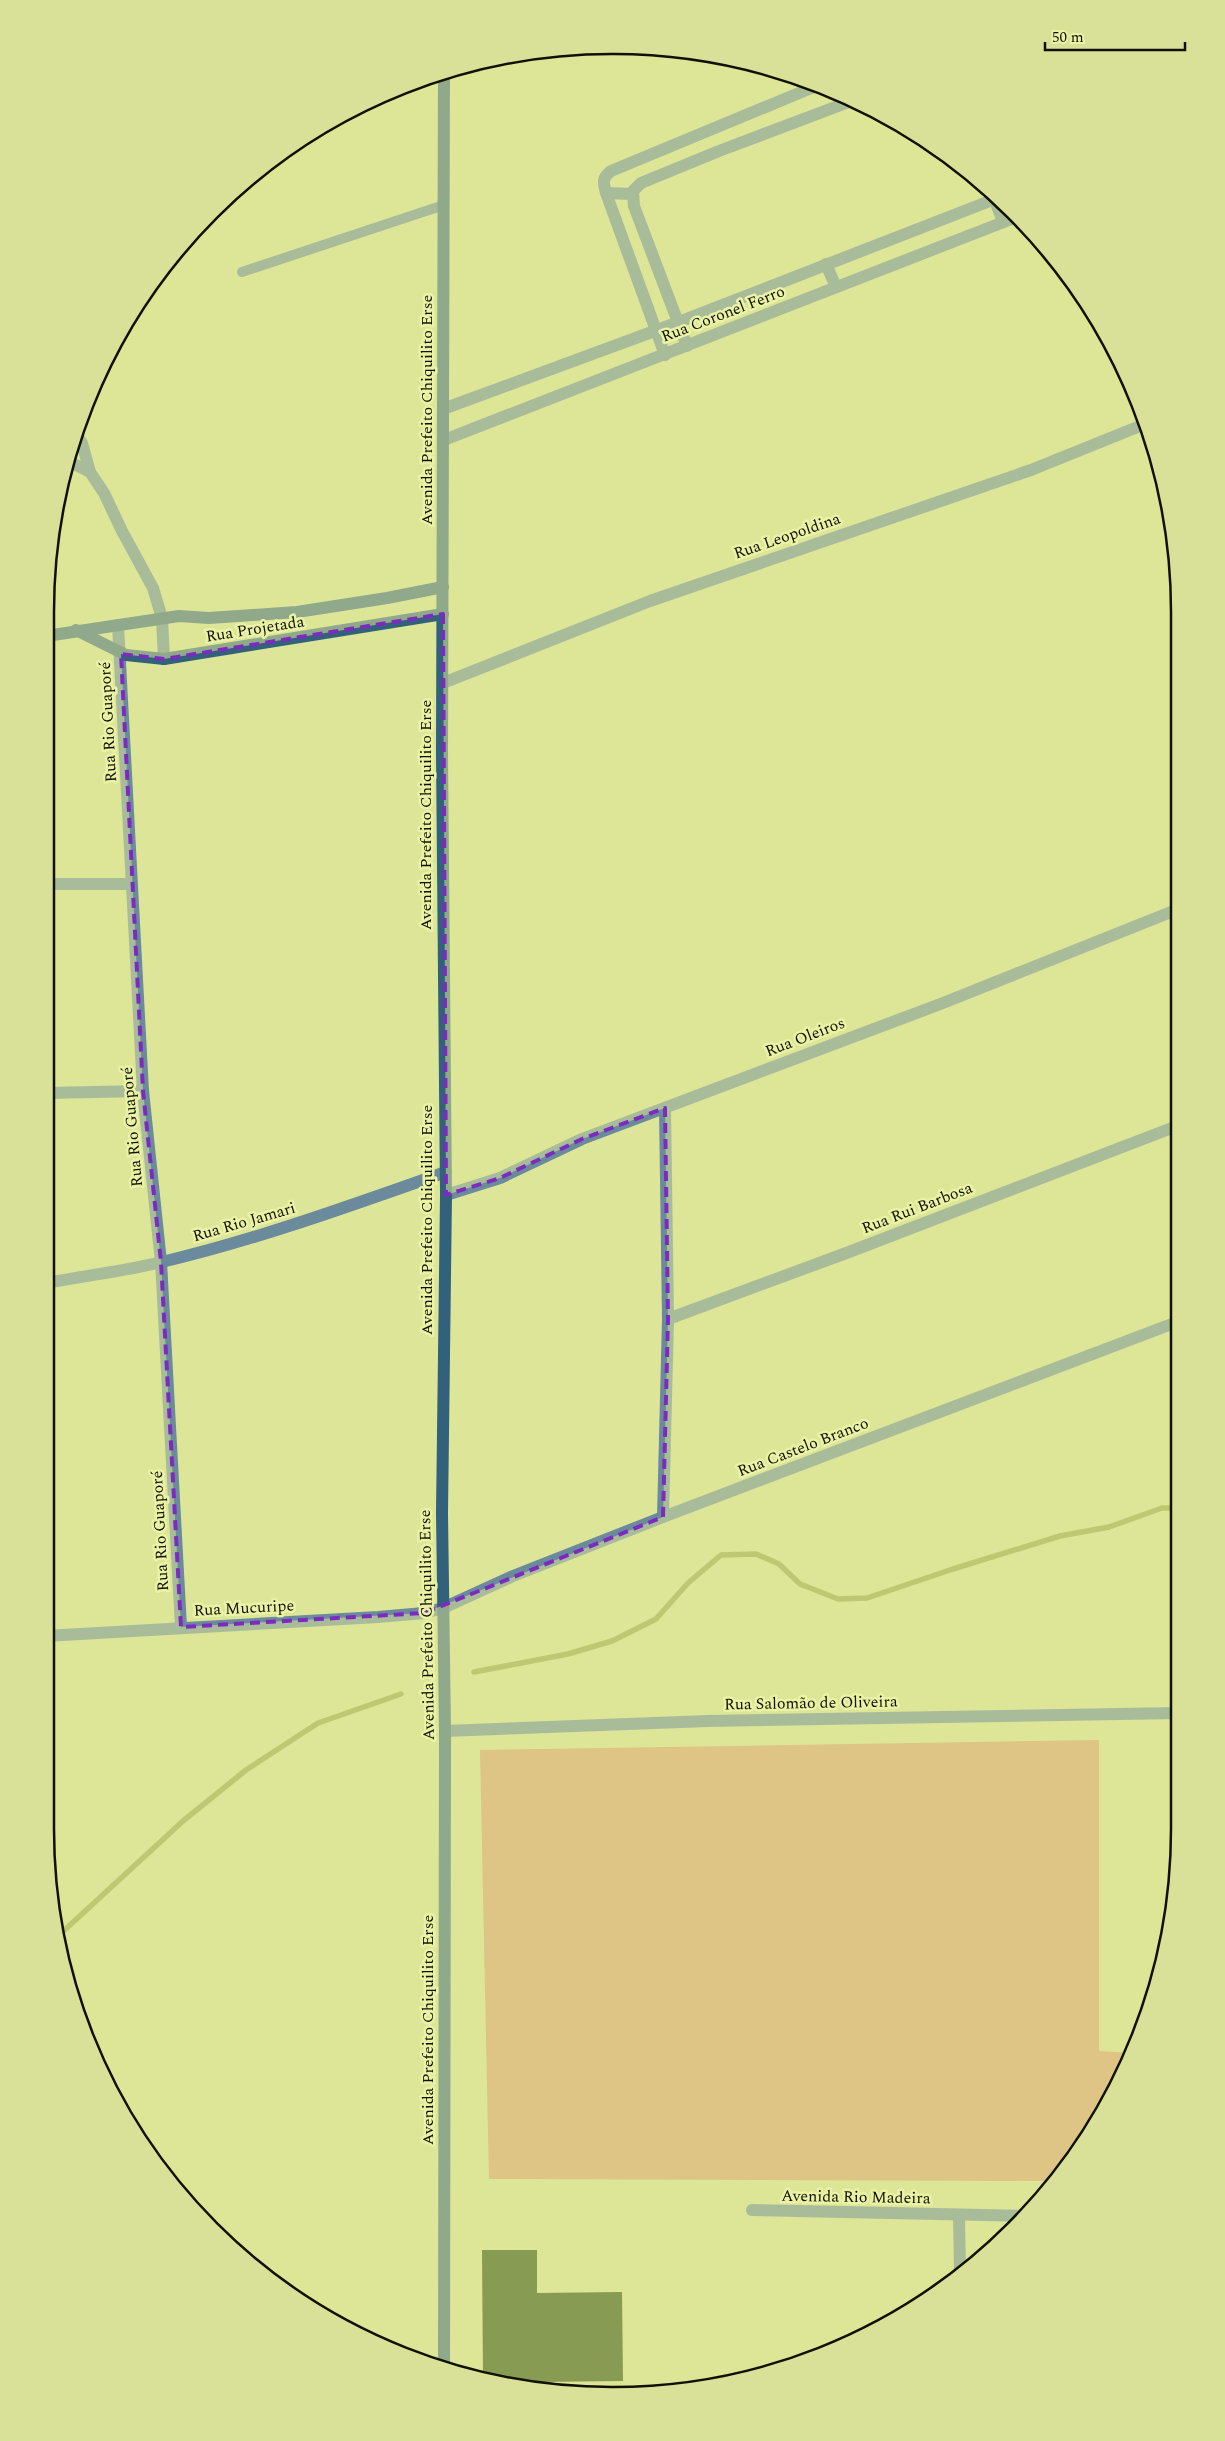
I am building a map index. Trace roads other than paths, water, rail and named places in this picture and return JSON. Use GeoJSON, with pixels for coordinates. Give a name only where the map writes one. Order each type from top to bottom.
{"type":"FeatureCollection","features":[{"type":"Feature","properties":{"kind":"street","name":"Avenida Prefeito Chiquilito Erse"},"geometry":{"type":"LineString","coordinates":[[444,80],[442,683],[446,1172],[443,1296],[445,1731],[444,2361]]}},
{"type":"Feature","properties":{"kind":"street"},"geometry":{"type":"LineString","coordinates":[[665,355],[606,193],[603,183],[605,176],[612,171],[808,89]]}},
{"type":"Feature","properties":{"kind":"street"},"geometry":{"type":"LineString","coordinates":[[606,193],[632,194],[642,183],[719,151],[844,104]]}},
{"type":"Feature","properties":{"kind":"street"},"geometry":{"type":"LineString","coordinates":[[632,194],[638,215],[687,346]]}},
{"type":"Feature","properties":{"kind":"street","name":"Rua Coronel Ferro"},"geometry":{"type":"LineString","coordinates":[[444,409],[679,322],[990,200]]}},
{"type":"Feature","properties":{"kind":"street","name":"Rua Coronel Ferro"},"geometry":{"type":"LineString","coordinates":[[444,440],[1008,220]]}},
{"type":"Feature","properties":{"kind":"street"},"geometry":{"type":"LineString","coordinates":[[826,264],[836,288]]}},
{"type":"Feature","properties":{"kind":"street","name":"Rua Leopoldina"},"geometry":{"type":"LineString","coordinates":[[442,683],[650,601],[1031,470],[1139,426]]}},
{"type":"Feature","properties":{"kind":"street"},"geometry":{"type":"LineString","coordinates":[[81,441],[90,472],[104,493],[153,588],[162,618],[164,659]]}},
{"type":"Feature","properties":{"kind":"street"},"geometry":{"type":"LineString","coordinates":[[74,465],[90,472]]}},
{"type":"Feature","properties":{"kind":"street","name":"Rua Projetada"},"geometry":{"type":"LineString","coordinates":[[54,634],[179,616],[209,618],[297,612],[442,587]]}},
{"type":"Feature","properties":{"kind":"street","name":"Rua Projetada"},"geometry":{"type":"LineString","coordinates":[[76,630],[121,654],[136,658],[164,659],[443,614]]}},
{"type":"Feature","properties":{"kind":"street","name":"Rua Rio Guaporé"},"geometry":{"type":"LineString","coordinates":[[118,625],[143,1091],[161,1262],[181,1627]]}},
{"type":"Feature","properties":{"kind":"street"},"geometry":{"type":"LineString","coordinates":[[54,884],[131,884]]}},
{"type":"Feature","properties":{"kind":"street","name":"Rua Oleiros"},"geometry":{"type":"LineString","coordinates":[[446,1195],[500,1178],[582,1139],[943,1003],[1171,912]]}},
{"type":"Feature","properties":{"kind":"street"},"geometry":{"type":"LineString","coordinates":[[54,1093],[143,1091]]}},
{"type":"Feature","properties":{"kind":"street"},"geometry":{"type":"LineString","coordinates":[[662,1517],[668,1319],[665,1108]]}},
{"type":"Feature","properties":{"kind":"street","name":"Rua Rui Barbosa"},"geometry":{"type":"LineString","coordinates":[[668,1319],[849,1252],[1171,1128]]}},
{"type":"Feature","properties":{"kind":"street","name":"Rua Rio Jamari"},"geometry":{"type":"LineString","coordinates":[[54,1282],[161,1262],[295,1225],[446,1172]]}},
{"type":"Feature","properties":{"kind":"street","name":"Rua Castelo Branco"},"geometry":{"type":"LineString","coordinates":[[443,1608],[513,1576],[662,1517],[1171,1324]]}},
{"type":"Feature","properties":{"kind":"street","name":"Rua Mucuripe"},"geometry":{"type":"LineString","coordinates":[[54,1635],[378,1617],[424,1613],[443,1608]]}},
{"type":"Feature","properties":{"kind":"street","name":"Rua Salomão de Oliveira"},"geometry":{"type":"LineString","coordinates":[[445,1731],[727,1721],[1171,1713]]}},
{"type":"Feature","properties":{"kind":"street","name":"Avenida Rio Madeira"},"geometry":{"type":"LineString","coordinates":[[752,2210],[1015,2216]]}},
{"type":"Feature","properties":{"kind":"street"},"geometry":{"type":"LineString","coordinates":[[959,2216],[960,2266]]}},
{"type":"Feature","properties":{"kind":"lane"},"geometry":{"type":"LineString","coordinates":[[242,272],[444,205]]}},
{"type":"Feature","properties":{"kind":"waterway"},"geometry":{"type":"LineString","coordinates":[[474,1672],[568,1654],[612,1641],[656,1619],[688,1583],[721,1555],[756,1554],[779,1564],[800,1584],[838,1599],[867,1598],[1060,1536],[1109,1527],[1162,1508],[1171,1508]]}},
{"type":"Feature","properties":{"kind":"waterway"},"geometry":{"type":"LineString","coordinates":[[63,1931],[183,1821],[246,1770],[318,1723],[401,1694]]}}]}
